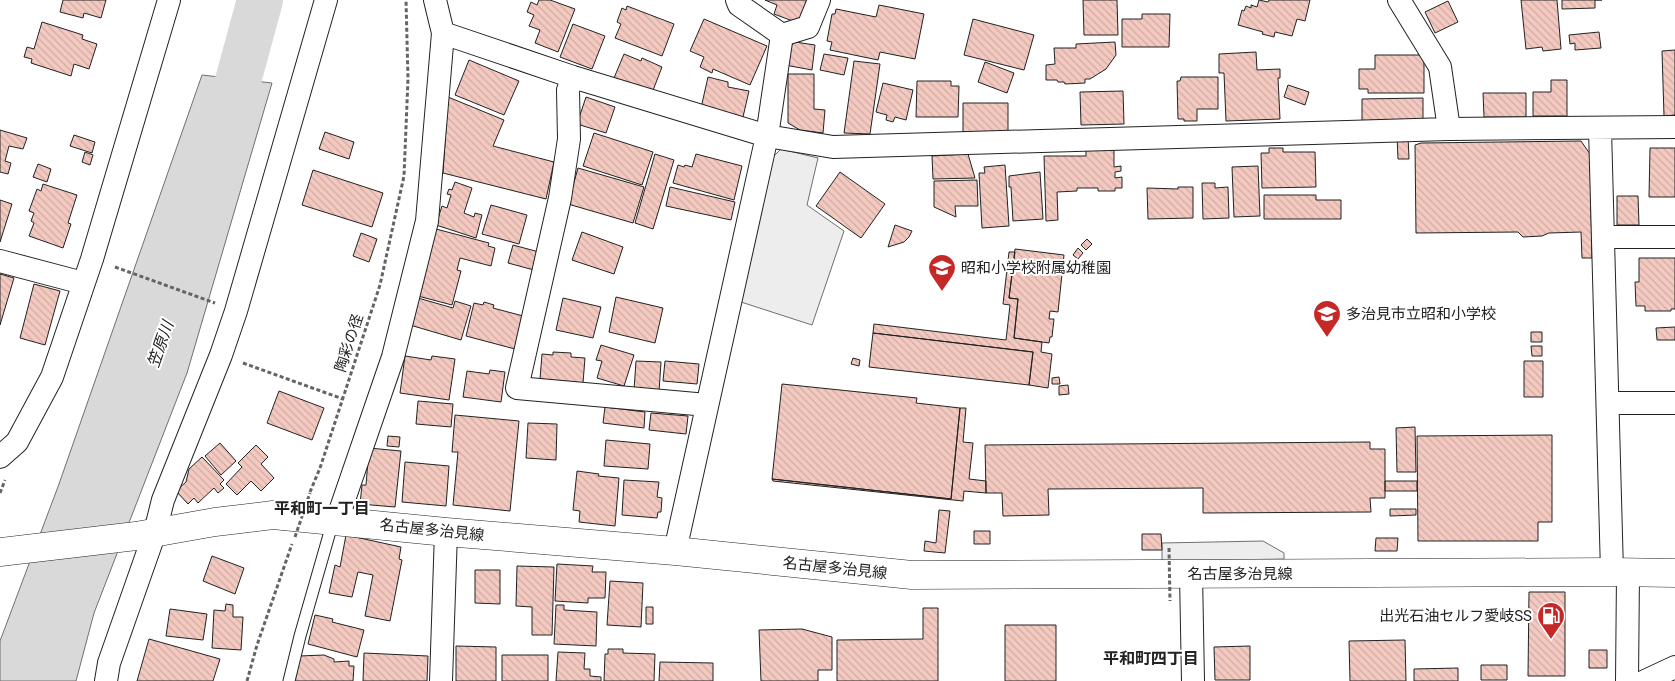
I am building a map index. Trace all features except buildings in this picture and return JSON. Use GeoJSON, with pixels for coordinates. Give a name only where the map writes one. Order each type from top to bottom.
{"type":"FeatureCollection","features":[{"type":"Feature","properties":{"kind":"main road","name":"名古屋多治見線"},"geometry":{"type":"LineString","coordinates":[[0,552],[146,534],[273,514],[912,575],[1620,572],[1675,574]]}},
{"type":"Feature","properties":{"kind":"street"},"geometry":{"type":"LineString","coordinates":[[0,457],[17,442],[52,376],[92,259],[169,0]]}},
{"type":"Feature","properties":{"kind":"street"},"geometry":{"type":"LineString","coordinates":[[106,681],[109,663],[146,534],[163,500],[221,355],[236,311],[326,0]]}},
{"type":"Feature","properties":{"kind":"street"},"geometry":{"type":"LineString","coordinates":[[335,520],[393,357],[427,221],[443,33],[435,0]]}},
{"type":"Feature","properties":{"kind":"street"},"geometry":{"type":"LineString","coordinates":[[737,0],[739,5],[782,35]]}},
{"type":"Feature","properties":{"kind":"street"},"geometry":{"type":"LineString","coordinates":[[782,35],[808,27],[819,0]]}},
{"type":"Feature","properties":{"kind":"street"},"geometry":{"type":"LineString","coordinates":[[1399,0],[1440,67],[1449,129]]}},
{"type":"Feature","properties":{"kind":"street"},"geometry":{"type":"LineString","coordinates":[[443,33],[573,77],[767,136],[833,148],[1449,129],[1675,127]]}},
{"type":"Feature","properties":{"kind":"street"},"geometry":{"type":"LineString","coordinates":[[675,551],[767,136],[782,35]]}},
{"type":"Feature","properties":{"kind":"street"},"geometry":{"type":"LineString","coordinates":[[573,77],[568,90],[569,139],[560,198],[517,388],[707,405]]}},
{"type":"Feature","properties":{"kind":"street"},"geometry":{"type":"LineString","coordinates":[[1600,129],[1608,403],[1627,681]]}},
{"type":"Feature","properties":{"kind":"street"},"geometry":{"type":"LineString","coordinates":[[1603,237],[1675,237]]}},
{"type":"Feature","properties":{"kind":"street"},"geometry":{"type":"LineString","coordinates":[[0,261],[83,283]]}},
{"type":"Feature","properties":{"kind":"street"},"geometry":{"type":"LineString","coordinates":[[1608,403],[1675,403]]}},
{"type":"Feature","properties":{"kind":"street"},"geometry":{"type":"LineString","coordinates":[[441,681],[446,532]]}},
{"type":"Feature","properties":{"kind":"street"},"geometry":{"type":"LineString","coordinates":[[1191,574],[1193,681]]}},
{"type":"Feature","properties":{"kind":"street"},"geometry":{"type":"LineString","coordinates":[[1646,681],[1675,667]]}},
{"type":"Feature","properties":{"kind":"lane"},"geometry":{"type":"LineString","coordinates":[[289,681],[300,636],[335,520]]}},
{"type":"Feature","properties":{"kind":"path","name":"陶彩の径"},"geometry":{"type":"LineString","coordinates":[[247,681],[257,644],[320,468],[380,285],[404,176],[408,79],[406,0]]}},
{"type":"Feature","properties":{"kind":"path"},"geometry":{"type":"LineString","coordinates":[[92,259],[236,311]]}},
{"type":"Feature","properties":{"kind":"path"},"geometry":{"type":"LineString","coordinates":[[221,355],[343,399]]}},
{"type":"Feature","properties":{"kind":"path"},"geometry":{"type":"LineString","coordinates":[[1169,548],[1170,601]]}},
{"type":"Feature","properties":{"kind":"shaded area"},"geometry":{"type":"Polygon","coordinates":[[[781,149],[818,158],[807,205],[844,231],[812,325],[741,302],[772,158],[781,149]]]}},
{"type":"Feature","properties":{"kind":"shaded area"},"geometry":{"type":"Polygon","coordinates":[[[1263,541],[1284,553],[1284,559],[1162,561],[1162,543],[1263,541]]]}},
{"type":"Feature","properties":{"kind":"water"},"geometry":{"type":"Polygon","coordinates":[[[202,75],[272,83],[187,373],[94,613],[76,681],[0,681],[0,641],[59,484],[202,75]]]}},
{"type":"Feature","properties":{"kind":"waterway","name":"笠原川"},"geometry":{"type":"LineString","coordinates":[[222,140],[260,0]]}},
{"type":"Feature","properties":{"kind":"place","name":"昭和小学校附属幼稚園"},"geometry":{"type":"Point","coordinates":[942,292]}},
{"type":"Feature","properties":{"kind":"place","name":"多治見市立昭和小学校"},"geometry":{"type":"Point","coordinates":[1327,338]}},
{"type":"Feature","properties":{"kind":"place","name":"出光石油セルフ愛岐SS"},"geometry":{"type":"Point","coordinates":[1551,640]}},
{"type":"Feature","properties":{"kind":"district","name":"平和町一丁目"},"geometry":{"type":"Point","coordinates":[322,508]}},
{"type":"Feature","properties":{"kind":"district","name":"平和町四丁目"},"geometry":{"type":"Point","coordinates":[1151,658]}}]}
